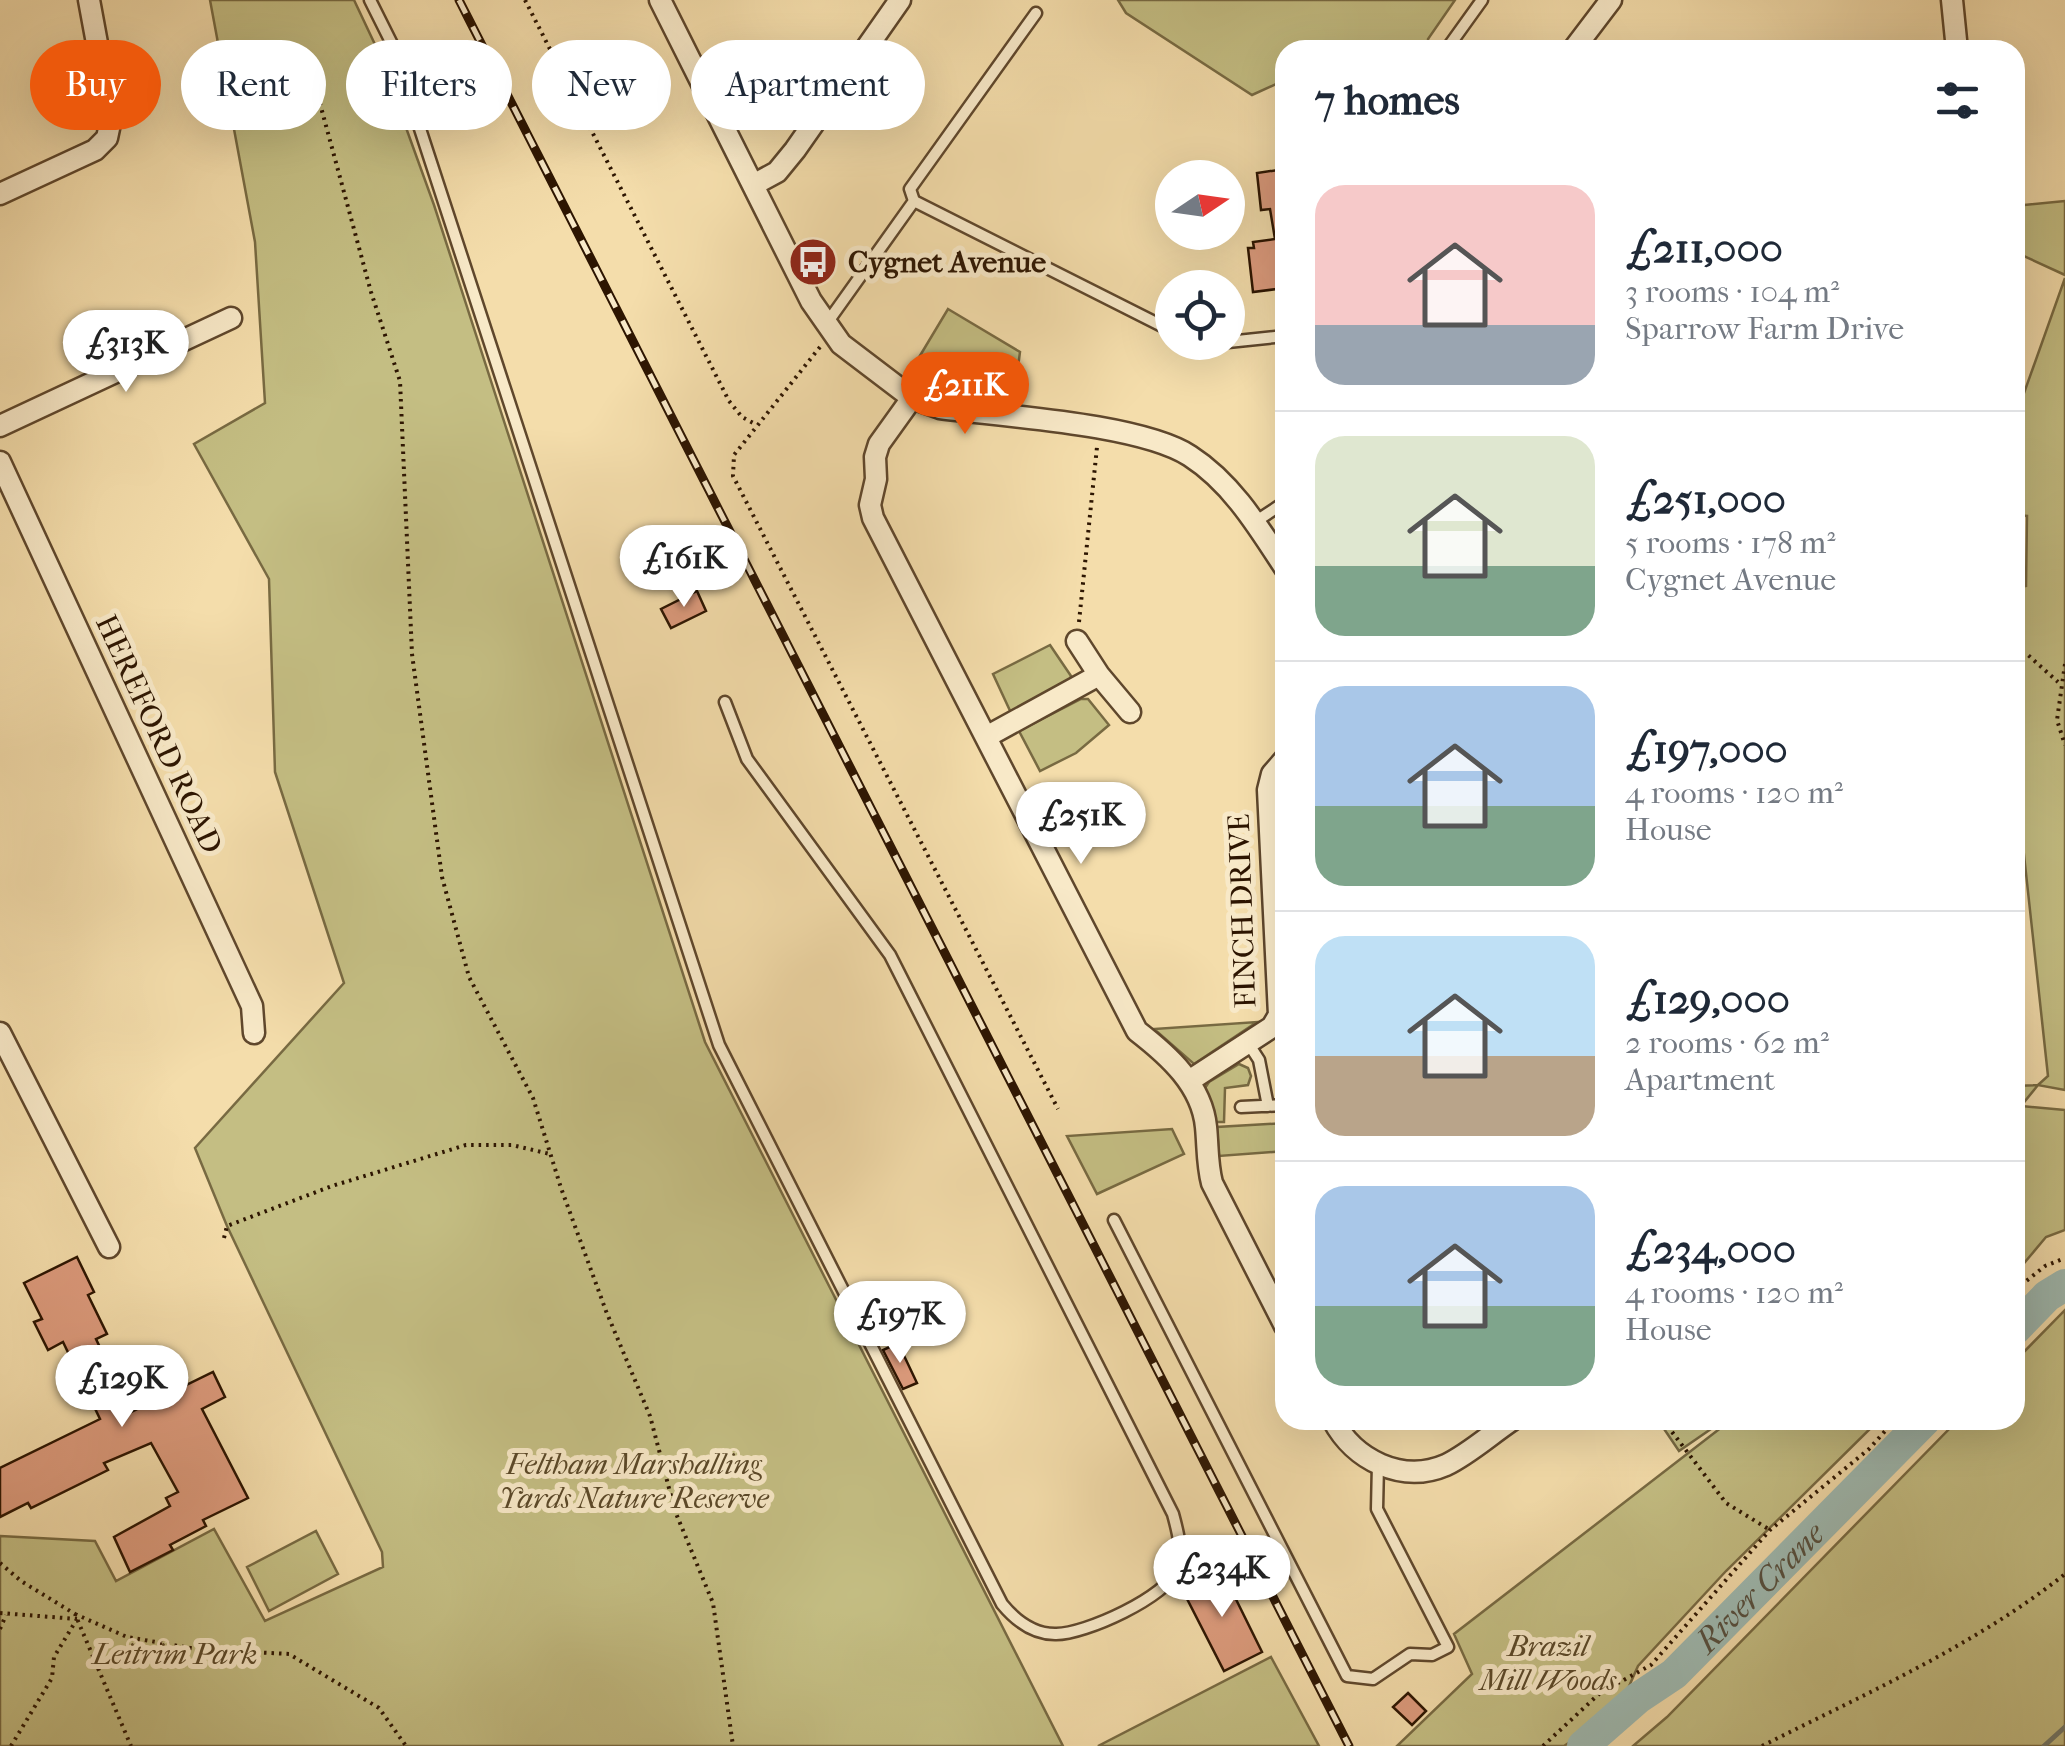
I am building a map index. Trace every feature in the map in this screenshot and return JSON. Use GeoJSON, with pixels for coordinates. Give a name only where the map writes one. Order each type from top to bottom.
{"type":"FeatureCollection","features":[{"type":"Feature","properties":{"kind":"street"},"geometry":{"type":"LineString","coordinates":[[0,194],[95,150],[108,138],[111,119],[88,0]]}},
{"type":"Feature","properties":{"kind":"street"},"geometry":{"type":"LineString","coordinates":[[660,0],[828,329],[912,398],[940,408],[996,406],[1145,438],[1189,455],[1227,487],[1275,553]]}},
{"type":"Feature","properties":{"kind":"street"},"geometry":{"type":"LineString","coordinates":[[754,185],[776,172],[795,150],[900,0]]}},
{"type":"Feature","properties":{"kind":"street"},"geometry":{"type":"LineString","coordinates":[[1580,40],[1610,0]]}},
{"type":"Feature","properties":{"kind":"street"},"geometry":{"type":"LineString","coordinates":[[1952,0],[1956,40]]}},
{"type":"Feature","properties":{"kind":"street"},"geometry":{"type":"LineString","coordinates":[[0,426],[231,318]]}},
{"type":"Feature","properties":{"kind":"street"},"geometry":{"type":"LineString","coordinates":[[912,398],[879,444],[870,505],[874,518],[1137,1031],[1174,1062],[1189,1081],[1206,1123],[1206,1158],[1212,1183],[1275,1306]]}},
{"type":"Feature","properties":{"kind":"street","name":"HEREFORD ROAD"},"geometry":{"type":"LineString","coordinates":[[0,462],[252,1006],[254,1033]]}},
{"type":"Feature","properties":{"kind":"street"},"geometry":{"type":"LineString","coordinates":[[1077,641],[1130,712]]}},
{"type":"Feature","properties":{"kind":"street"},"geometry":{"type":"LineString","coordinates":[[986,737],[1099,675]]}},
{"type":"Feature","properties":{"kind":"street","name":"FINCH DRIVE"},"geometry":{"type":"LineString","coordinates":[[1275,771],[1268,790],[1275,904]]}},
{"type":"Feature","properties":{"kind":"street","name":"FINCH DRIVE"},"geometry":{"type":"LineString","coordinates":[[1189,1081],[1275,1022]]}},
{"type":"Feature","properties":{"kind":"street"},"geometry":{"type":"LineString","coordinates":[[0,1033],[108,1247]]}},
{"type":"Feature","properties":{"kind":"street"},"geometry":{"type":"LineString","coordinates":[[1339,1430],[1344,1440],[1378,1464],[1402,1472],[1448,1464],[1497,1430]]}},
{"type":"Feature","properties":{"kind":"lane"},"geometry":{"type":"LineString","coordinates":[[370,0],[393,46],[719,1045],[1002,1604],[1016,1621],[1037,1631],[1057,1634],[1088,1627],[1161,1591],[1177,1572],[1181,1544],[1174,1514],[890,955],[746,758],[725,702]]}},
{"type":"Feature","properties":{"kind":"lane"},"geometry":{"type":"LineString","coordinates":[[1452,40],[1482,0]]}},
{"type":"Feature","properties":{"kind":"lane"},"geometry":{"type":"LineString","coordinates":[[1036,13],[910,188],[914,201],[1155,322]]}},
{"type":"Feature","properties":{"kind":"lane"},"geometry":{"type":"LineString","coordinates":[[828,329],[914,201]]}},
{"type":"Feature","properties":{"kind":"lane"},"geometry":{"type":"LineString","coordinates":[[1245,340],[1275,337]]}},
{"type":"Feature","properties":{"kind":"lane"},"geometry":{"type":"LineString","coordinates":[[1255,522],[1275,509]]}},
{"type":"Feature","properties":{"kind":"lane"},"geometry":{"type":"LineString","coordinates":[[1248,1042],[1258,1060],[1268,1106]]}},
{"type":"Feature","properties":{"kind":"lane"},"geometry":{"type":"LineString","coordinates":[[1241,1106],[1275,1106]]}},
{"type":"Feature","properties":{"kind":"lane"},"geometry":{"type":"LineString","coordinates":[[1114,1220],[1347,1676],[1373,1679],[1410,1654],[1432,1655],[1448,1646],[1376,1508],[1378,1464]]}},
{"type":"Feature","properties":{"kind":"path"},"geometry":{"type":"LineString","coordinates":[[525,0],[729,401],[742,418],[757,425]]}},
{"type":"Feature","properties":{"kind":"path"},"geometry":{"type":"LineString","coordinates":[[326,125],[400,382],[412,654],[442,877],[470,978],[533,1098],[606,1310],[650,1416],[675,1511],[712,1603],[733,1746]]}},
{"type":"Feature","properties":{"kind":"path"},"geometry":{"type":"LineString","coordinates":[[828,329],[734,455],[734,476],[1058,1109]]}},
{"type":"Feature","properties":{"kind":"path"},"geometry":{"type":"LineString","coordinates":[[1077,641],[1099,430]]}},
{"type":"Feature","properties":{"kind":"path"},"geometry":{"type":"LineString","coordinates":[[2025,654],[2060,684]]}},
{"type":"Feature","properties":{"kind":"path"},"geometry":{"type":"LineString","coordinates":[[2065,664],[2057,720],[2065,745]]}},
{"type":"Feature","properties":{"kind":"path"},"geometry":{"type":"LineString","coordinates":[[224,1238],[228,1226],[250,1216],[466,1145],[512,1145],[550,1154]]}},
{"type":"Feature","properties":{"kind":"path"},"geometry":{"type":"LineString","coordinates":[[2025,1282],[2046,1266],[2065,1258]]}},
{"type":"Feature","properties":{"kind":"path"},"geometry":{"type":"LineString","coordinates":[[1670,1430],[1726,1504],[1770,1530]]}},
{"type":"Feature","properties":{"kind":"path"},"geometry":{"type":"LineString","coordinates":[[1543,1746],[1600,1693],[1651,1666],[1770,1530],[1886,1430]]}},
{"type":"Feature","properties":{"kind":"path"},"geometry":{"type":"LineString","coordinates":[[0,1563],[76,1617],[128,1637],[196,1648],[289,1654],[379,1708],[406,1746]]}},
{"type":"Feature","properties":{"kind":"path"},"geometry":{"type":"LineString","coordinates":[[1762,1746],[1898,1679],[2038,1595],[2065,1574]]}},
{"type":"Feature","properties":{"kind":"path"},"geometry":{"type":"LineString","coordinates":[[0,1629],[3,1613],[76,1617]]}},
{"type":"Feature","properties":{"kind":"path"},"geometry":{"type":"LineString","coordinates":[[76,1617],[130,1744]]}},
{"type":"Feature","properties":{"kind":"path"},"geometry":{"type":"LineString","coordinates":[[12,1746],[52,1678],[54,1657],[76,1617]]}},
{"type":"Feature","properties":{"kind":"path"},"geometry":{"type":"LineString","coordinates":[[1777,1746],[1779,1738]]}},
{"type":"Feature","properties":{"kind":"green space","name":"Feltham Marshalling Yards Nature Reserve"},"geometry":{"type":"Polygon","coordinates":[[[210,0],[354,0],[373,40],[346,40],[346,130],[407,130],[705,1042],[1063,1746],[0,1746],[0,1536],[95,1541],[116,1581],[214,1529],[265,1621],[383,1567],[382,1552],[227,1226],[195,1148],[344,983],[275,772],[269,579],[194,444],[265,403],[255,242],[234,130],[326,130],[326,40],[217,40],[210,0]]]}},
{"type":"Feature","properties":{"kind":"green space"},"geometry":{"type":"Polygon","coordinates":[[[1118,0],[1455,0],[1428,40],[1275,40],[1275,85],[1252,95],[1126,13],[1118,0]]]}},
{"type":"Feature","properties":{"kind":"green space"},"geometry":{"type":"Polygon","coordinates":[[[2065,201],[2065,275],[2025,257],[2025,205],[2065,201]]]}},
{"type":"Feature","properties":{"kind":"green space"},"geometry":{"type":"Polygon","coordinates":[[[2065,278],[2065,1090],[2038,1085],[2048,1076],[2025,864],[2025,390],[2065,278]]]}},
{"type":"Feature","properties":{"kind":"green space"},"geometry":{"type":"Polygon","coordinates":[[[948,309],[1020,352],[1018,367],[932,357],[928,394],[906,379],[948,309]]]}},
{"type":"Feature","properties":{"kind":"green space"},"geometry":{"type":"Polygon","coordinates":[[[1050,645],[1071,676],[1068,685],[1012,715],[993,674],[1050,645]]]}},
{"type":"Feature","properties":{"kind":"green space"},"geometry":{"type":"Polygon","coordinates":[[[1088,699],[1109,725],[1076,753],[1040,771],[1019,731],[1088,699]]]}},
{"type":"Feature","properties":{"kind":"green space"},"geometry":{"type":"Polygon","coordinates":[[[1257,1022],[1194,1064],[1154,1029],[1257,1022]]]}},
{"type":"Feature","properties":{"kind":"green space"},"geometry":{"type":"Polygon","coordinates":[[[1239,1064],[1248,1068],[1248,1085],[1225,1088],[1224,1122],[1215,1122],[1205,1088],[1239,1064]]]}},
{"type":"Feature","properties":{"kind":"green space"},"geometry":{"type":"Polygon","coordinates":[[[2038,1085],[2025,1101],[2025,1086],[2038,1085]]]}},
{"type":"Feature","properties":{"kind":"green space"},"geometry":{"type":"Polygon","coordinates":[[[2025,1106],[2065,1110],[2065,1230],[2046,1237],[2025,1262],[2025,1106]]]}},
{"type":"Feature","properties":{"kind":"green space"},"geometry":{"type":"Polygon","coordinates":[[[1275,1124],[1275,1152],[1219,1156],[1217,1127],[1275,1124]]]}},
{"type":"Feature","properties":{"kind":"green space"},"geometry":{"type":"Polygon","coordinates":[[[1172,1129],[1184,1154],[1097,1194],[1067,1136],[1172,1129]]]}},
{"type":"Feature","properties":{"kind":"green space"},"geometry":{"type":"Polygon","coordinates":[[[2065,1310],[2065,1746],[1633,1746],[1667,1717],[1948,1430],[2025,1430],[2025,1351],[2065,1310]]]}},
{"type":"Feature","properties":{"kind":"green space"},"geometry":{"type":"Polygon","coordinates":[[[1665,1430],[1709,1430],[1679,1451],[1665,1430]]]}},
{"type":"Feature","properties":{"kind":"green space","name":"Brazil Mill Woods"},"geometry":{"type":"Polygon","coordinates":[[[1718,1430],[1869,1430],[1726,1571],[1638,1666],[1619,1709],[1564,1746],[1397,1746],[1472,1674],[1454,1634],[1718,1430]]]}},
{"type":"Feature","properties":{"kind":"green space"},"geometry":{"type":"Polygon","coordinates":[[[316,1531],[338,1574],[269,1611],[247,1567],[316,1531]]]}},
{"type":"Feature","properties":{"kind":"green space"},"geometry":{"type":"Polygon","coordinates":[[[1271,1657],[1319,1746],[1098,1746],[1271,1657]]]}},
{"type":"Feature","properties":{"kind":"building"},"geometry":{"type":"Polygon","coordinates":[[[1275,170],[1275,239],[1270,209],[1261,210],[1257,173],[1275,170]]]}},
{"type":"Feature","properties":{"kind":"building"},"geometry":{"type":"Polygon","coordinates":[[[1275,239],[1275,289],[1253,292],[1248,248],[1254,248],[1253,242],[1275,239]]]}},
{"type":"Feature","properties":{"kind":"building"},"geometry":{"type":"Polygon","coordinates":[[[697,591],[706,611],[671,628],[661,609],[697,591]]]}},
{"type":"Feature","properties":{"kind":"building"},"geometry":{"type":"Polygon","coordinates":[[[77,1257],[94,1292],[88,1295],[107,1334],[96,1339],[131,1412],[213,1372],[225,1397],[202,1409],[248,1498],[203,1520],[206,1526],[170,1545],[173,1550],[130,1572],[114,1537],[170,1506],[166,1498],[178,1492],[151,1443],[104,1463],[108,1470],[31,1508],[28,1503],[0,1517],[0,1468],[100,1419],[63,1342],[48,1350],[34,1322],[42,1319],[24,1283],[77,1257]]]}},
{"type":"Feature","properties":{"kind":"building"},"geometry":{"type":"Polygon","coordinates":[[[898,1343],[917,1383],[903,1389],[883,1350],[898,1343]]]}},
{"type":"Feature","properties":{"kind":"building"},"geometry":{"type":"Polygon","coordinates":[[[1221,1569],[1262,1652],[1224,1671],[1182,1589],[1221,1569]]]}},
{"type":"Feature","properties":{"kind":"building"},"geometry":{"type":"Polygon","coordinates":[[[1408,1693],[1426,1711],[1412,1725],[1393,1707],[1408,1693]]]}},
{"type":"Feature","properties":{"kind":"waterway","name":"River Crane"},"geometry":{"type":"LineString","coordinates":[[2025,1319],[2047,1296],[2065,1285]]}},
{"type":"Feature","properties":{"kind":"waterway","name":"River Crane"},"geometry":{"type":"LineString","coordinates":[[1583,1746],[1638,1698],[1674,1674],[1915,1430]]}},
{"type":"Feature","properties":{"kind":"waterway"},"geometry":{"type":"LineString","coordinates":[[2044,1746],[2065,1727]]}},
{"type":"Feature","properties":{"kind":"railway"},"geometry":{"type":"LineString","coordinates":[[459,0],[1349,1746]]}},
{"type":"Feature","properties":{"kind":"place","name":"Cygnet Avenue"},"geometry":{"type":"Point","coordinates":[813,262]}},
{"type":"Feature","properties":{"kind":"park label","name":"Leitrim Park"},"geometry":{"type":"Point","coordinates":[175,1654]}}]}
